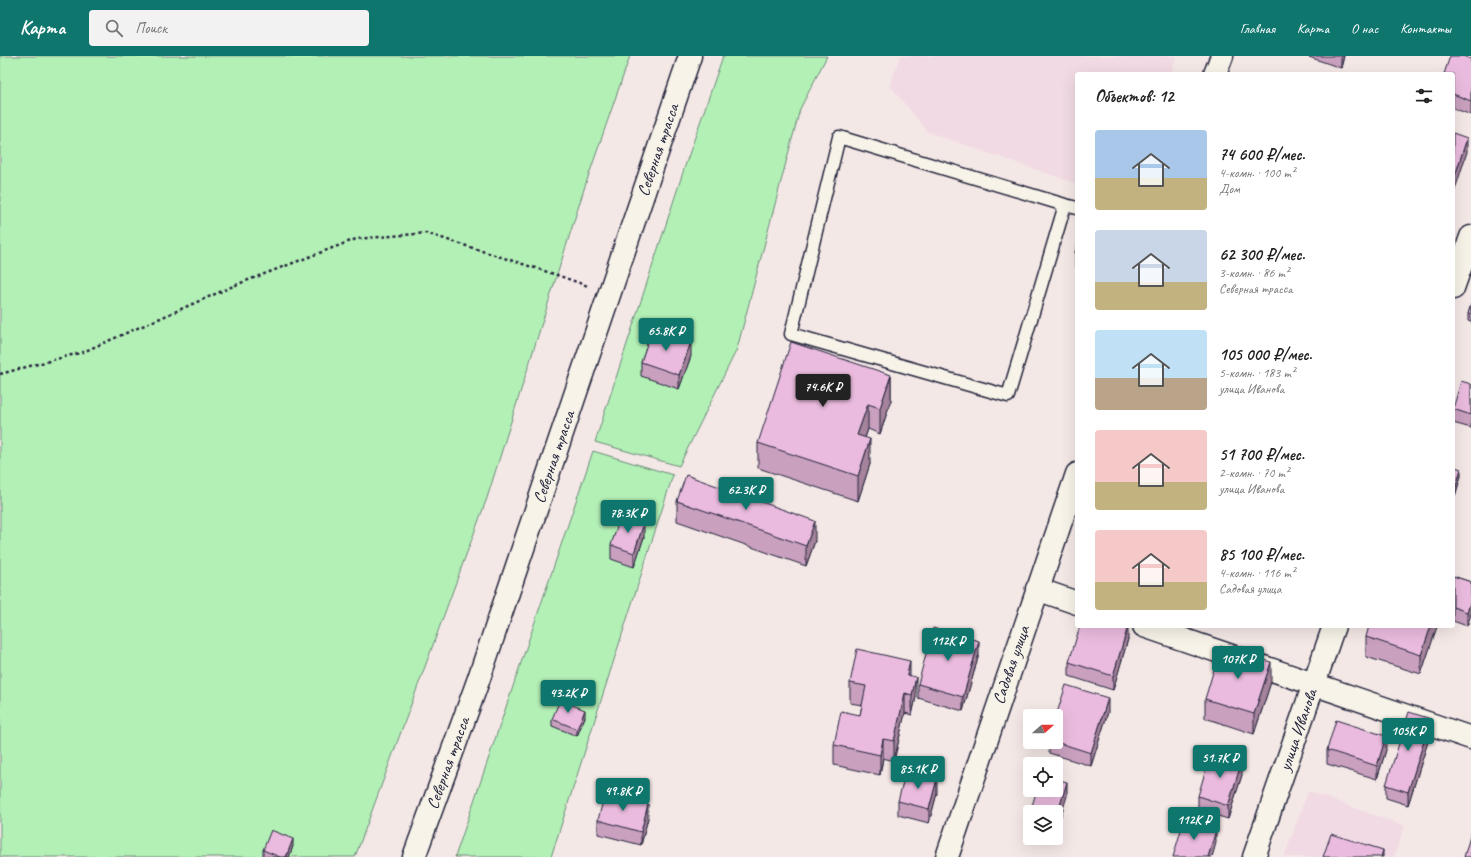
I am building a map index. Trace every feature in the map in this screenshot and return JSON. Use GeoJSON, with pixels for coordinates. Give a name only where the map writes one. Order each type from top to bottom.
{"type":"FeatureCollection","features":[{"type":"Feature","properties":{"kind":"street","name":"Северная трасса"},"geometry":{"type":"LineString","coordinates":[[414,857],[478,681],[690,56]]}},
{"type":"Feature","properties":{"kind":"street"},"geometry":{"type":"LineString","coordinates":[[1216,72],[1222,56]]}},
{"type":"Feature","properties":{"kind":"street"},"geometry":{"type":"LineString","coordinates":[[1455,282],[1471,237]]}},
{"type":"Feature","properties":{"kind":"street","name":"Садовая улица"},"geometry":{"type":"LineString","coordinates":[[947,857],[1075,480]]}},
{"type":"Feature","properties":{"kind":"street"},"geometry":{"type":"LineString","coordinates":[[1037,589],[1075,602]]}},
{"type":"Feature","properties":{"kind":"street"},"geometry":{"type":"LineString","coordinates":[[1150,628],[1471,738]]}},
{"type":"Feature","properties":{"kind":"street","name":"улица Иванова"},"geometry":{"type":"LineString","coordinates":[[1254,857],[1333,628]]}},
{"type":"Feature","properties":{"kind":"lane"},"geometry":{"type":"LineString","coordinates":[[1065,205],[1008,396],[791,334],[839,137],[1075,208]]}},
{"type":"Feature","properties":{"kind":"path"},"geometry":{"type":"LineString","coordinates":[[0,374],[83,352],[238,284],[356,239],[426,234],[558,275],[609,294]]}},
{"type":"Feature","properties":{"kind":"shaded area"},"geometry":{"type":"Polygon","coordinates":[[[900,56],[1177,56],[1172,72],[1075,72],[1075,183],[928,132],[890,86],[900,56]]]}},
{"type":"Feature","properties":{"kind":"shaded area"},"geometry":{"type":"Polygon","coordinates":[[[1308,791],[1405,826],[1394,857],[1284,857],[1308,791]]]}},
{"type":"Feature","properties":{"kind":"green space"},"geometry":{"type":"Polygon","coordinates":[[[0,56],[630,56],[585,186],[487,498],[355,857],[0,857],[0,56]]]}},
{"type":"Feature","properties":{"kind":"green space"},"geometry":{"type":"Polygon","coordinates":[[[723,56],[827,56],[800,109],[737,349],[679,466],[595,442],[685,166],[723,56]]]}},
{"type":"Feature","properties":{"kind":"green space"},"geometry":{"type":"Polygon","coordinates":[[[593,451],[673,475],[551,857],[455,857],[593,451]]]}},
{"type":"Feature","properties":{"kind":"building"},"geometry":{"type":"Polygon","coordinates":[[[1450,56],[1463,56],[1471,59],[1471,101],[1455,95],[1455,72],[1445,72],[1450,56]]]}},
{"type":"Feature","properties":{"kind":"building"},"geometry":{"type":"Polygon","coordinates":[[[1455,134],[1467,138],[1455,176],[1455,134]]]}},
{"type":"Feature","properties":{"kind":"building"},"geometry":{"type":"Polygon","coordinates":[[[1471,304],[1471,315],[1468,314],[1471,304]]]}},
{"type":"Feature","properties":{"kind":"building"},"geometry":{"type":"Polygon","coordinates":[[[652,329],[691,342],[679,375],[641,362],[652,329]]]}},
{"type":"Feature","properties":{"kind":"building"},"geometry":{"type":"Polygon","coordinates":[[[791,342],[891,375],[880,408],[868,404],[857,435],[870,439],[858,476],[758,443],[791,342]]]}},
{"type":"Feature","properties":{"kind":"building"},"geometry":{"type":"Polygon","coordinates":[[[1461,381],[1471,384],[1471,415],[1455,410],[1455,402],[1461,381]]]}},
{"type":"Feature","properties":{"kind":"building"},"geometry":{"type":"Polygon","coordinates":[[[1455,467],[1461,469],[1455,489],[1455,467]]]}},
{"type":"Feature","properties":{"kind":"building"},"geometry":{"type":"Polygon","coordinates":[[[686,475],[815,521],[806,546],[677,501],[686,475]]]}},
{"type":"Feature","properties":{"kind":"building"},"geometry":{"type":"Polygon","coordinates":[[[621,515],[644,523],[634,553],[611,545],[621,515]]]}},
{"type":"Feature","properties":{"kind":"building"},"geometry":{"type":"Polygon","coordinates":[[[1455,577],[1471,582],[1471,600],[1467,612],[1455,608],[1455,577]]]}},
{"type":"Feature","properties":{"kind":"building"},"geometry":{"type":"Polygon","coordinates":[[[933,628],[979,641],[963,697],[918,684],[933,628]]]}},
{"type":"Feature","properties":{"kind":"building"},"geometry":{"type":"Polygon","coordinates":[[[1079,628],[1127,628],[1113,676],[1069,662],[1079,628]]]}},
{"type":"Feature","properties":{"kind":"building"},"geometry":{"type":"Polygon","coordinates":[[[1368,628],[1430,628],[1421,655],[1366,637],[1368,628]]]}},
{"type":"Feature","properties":{"kind":"building"},"geometry":{"type":"Polygon","coordinates":[[[1221,646],[1271,662],[1254,714],[1205,699],[1221,646]]]}},
{"type":"Feature","properties":{"kind":"building"},"geometry":{"type":"Polygon","coordinates":[[[857,649],[910,661],[907,675],[916,677],[912,695],[905,693],[894,741],[883,739],[880,755],[834,745],[841,711],[860,715],[866,686],[850,683],[857,649]]]}},
{"type":"Feature","properties":{"kind":"building"},"geometry":{"type":"Polygon","coordinates":[[[1066,685],[1108,698],[1091,753],[1063,744],[1063,709],[1058,709],[1066,685]]]}},
{"type":"Feature","properties":{"kind":"building"},"geometry":{"type":"Polygon","coordinates":[[[560,700],[585,710],[577,729],[552,719],[560,700]]]}},
{"type":"Feature","properties":{"kind":"building"},"geometry":{"type":"Polygon","coordinates":[[[1409,712],[1431,719],[1408,792],[1386,785],[1409,712]]]}},
{"type":"Feature","properties":{"kind":"building"},"geometry":{"type":"Polygon","coordinates":[[[1336,720],[1386,736],[1377,766],[1327,750],[1336,720]]]}},
{"type":"Feature","properties":{"kind":"building"},"geometry":{"type":"Polygon","coordinates":[[[1211,752],[1242,761],[1228,806],[1198,796],[1211,752]]]}},
{"type":"Feature","properties":{"kind":"building"},"geometry":{"type":"Polygon","coordinates":[[[906,771],[937,779],[929,809],[898,801],[906,771]]]}},
{"type":"Feature","properties":{"kind":"building"},"geometry":{"type":"Polygon","coordinates":[[[1063,781],[1067,782],[1063,795],[1063,781]]]}},
{"type":"Feature","properties":{"kind":"building"},"geometry":{"type":"Polygon","coordinates":[[[605,793],[648,804],[641,832],[598,820],[605,793]]]}},
{"type":"Feature","properties":{"kind":"building"},"geometry":{"type":"Polygon","coordinates":[[[1035,797],[1063,797],[1060,805],[1032,805],[1035,797]]]}},
{"type":"Feature","properties":{"kind":"building"},"geometry":{"type":"Polygon","coordinates":[[[1184,820],[1216,830],[1208,857],[1173,857],[1184,820]]]}},
{"type":"Feature","properties":{"kind":"building"},"geometry":{"type":"Polygon","coordinates":[[[271,830],[293,839],[286,857],[280,857],[263,850],[271,830]]]}},
{"type":"Feature","properties":{"kind":"building"},"geometry":{"type":"Polygon","coordinates":[[[1471,833],[1471,857],[1464,857],[1471,833]]]}},
{"type":"Feature","properties":{"kind":"building"},"geometry":{"type":"Polygon","coordinates":[[[1331,834],[1383,850],[1381,857],[1323,857],[1331,834]]]}}]}
